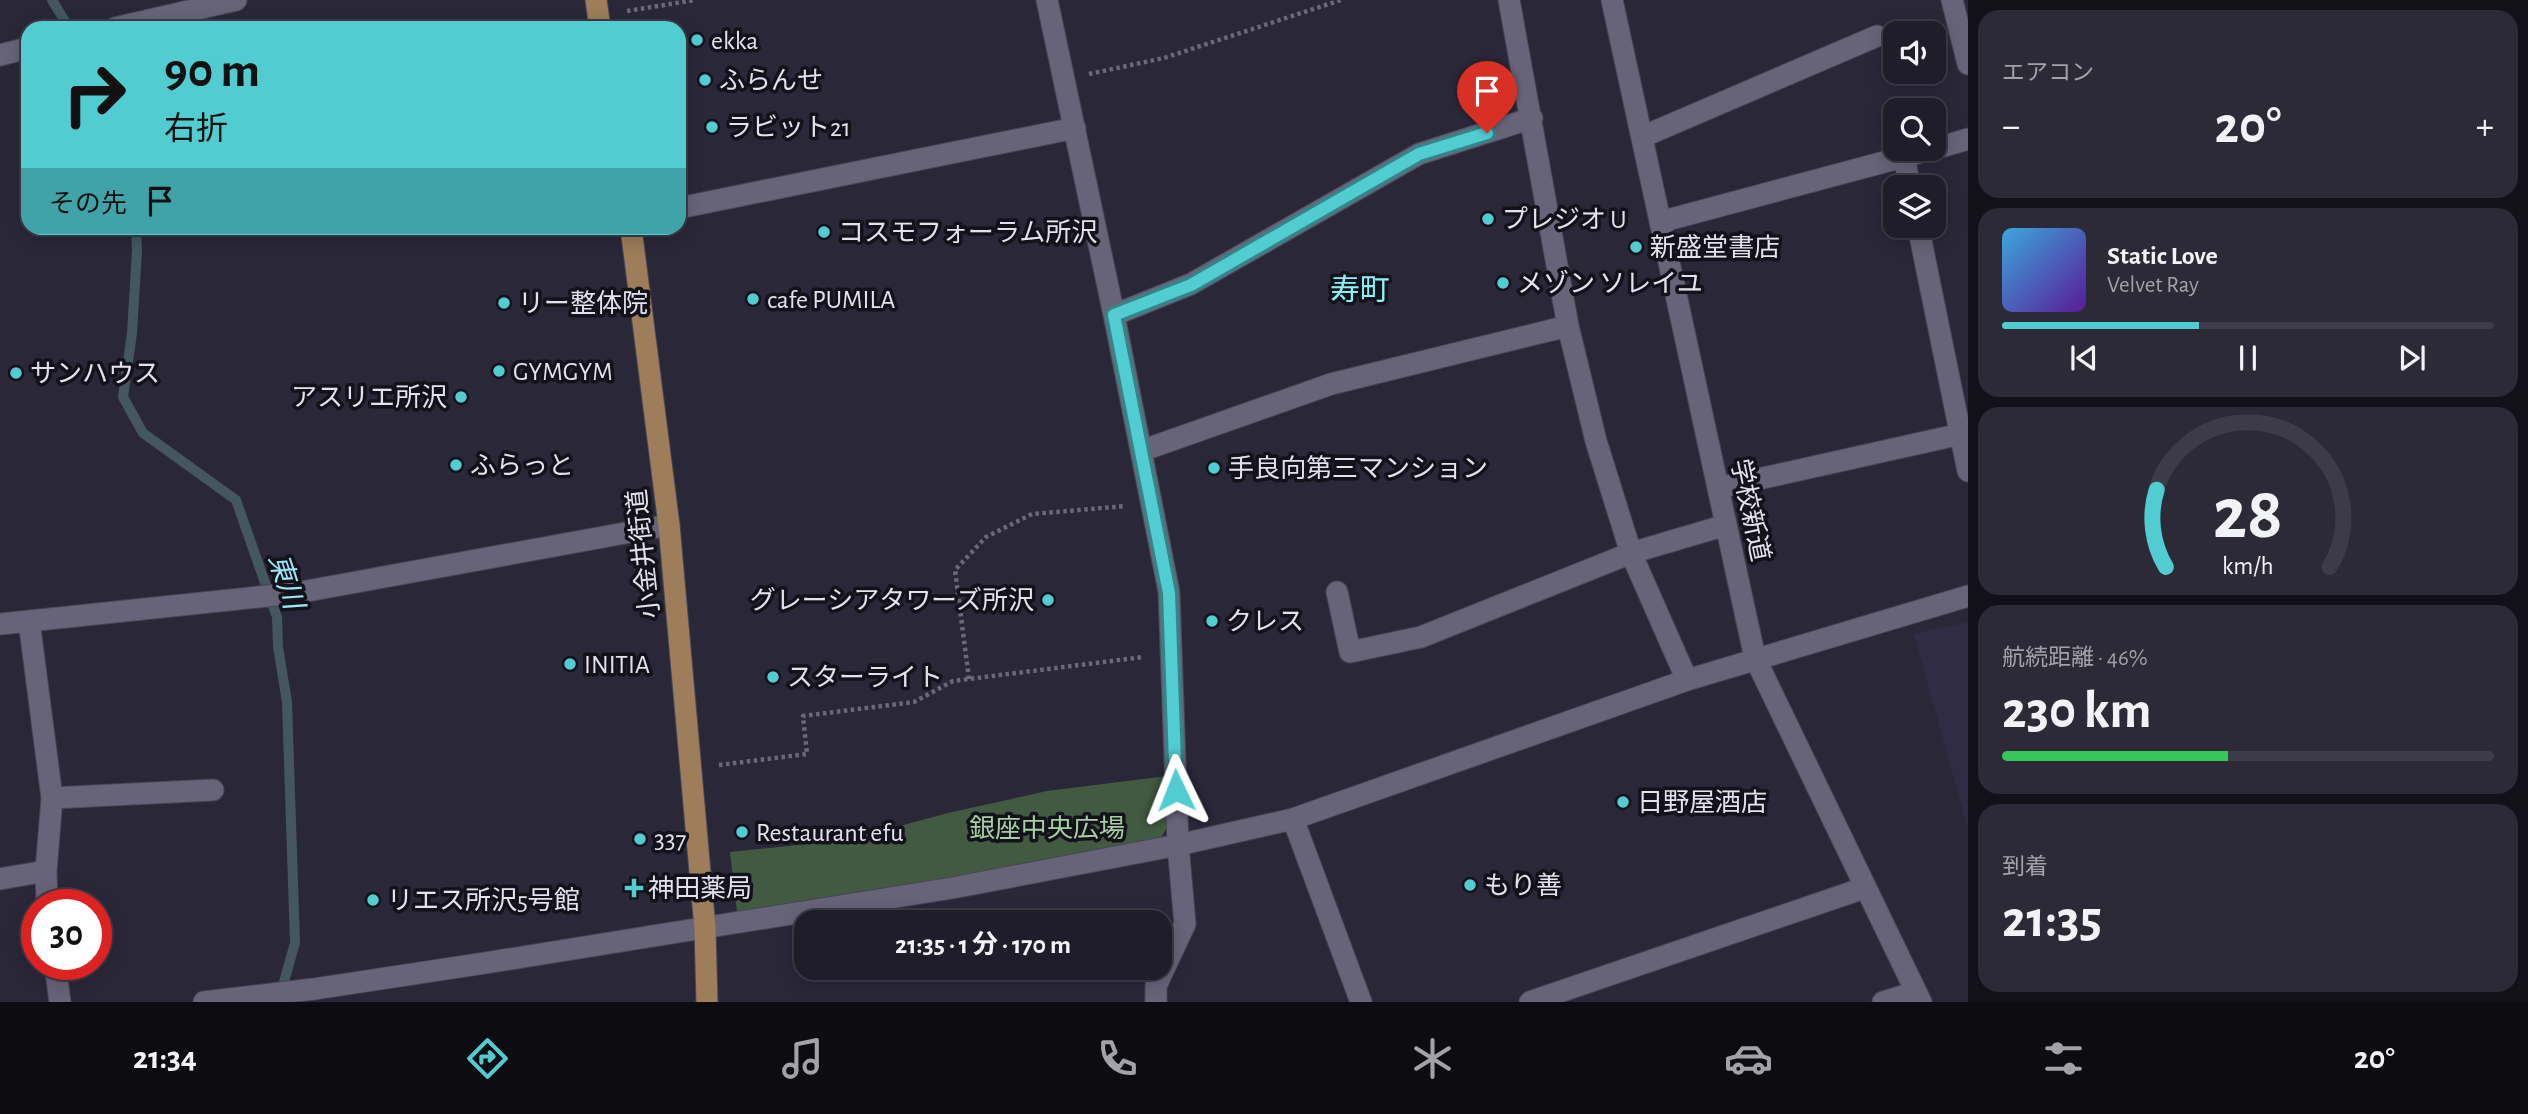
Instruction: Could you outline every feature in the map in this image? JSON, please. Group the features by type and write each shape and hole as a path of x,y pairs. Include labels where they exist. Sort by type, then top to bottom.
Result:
{"main road":[{"path":"596,0 599,21"},
{"name":"小金井街道","path":"632,235 669,525 705,928 707,1002"}],"street":[{"path":"146,21 236,0"},
{"path":"1047,0 1114,315 1169,593 1178,845 1185,924 1156,986 1156,1002"},
{"path":"1509,0 1568,326 1596,441 1631,553 1687,680"},
{"name":"学校新道","path":"1612,0 1755,658 1918,997"},
{"path":"1952,0 1968,64"},
{"path":"1642,137 1877,36"},
{"path":"0,55 21,50"},
{"path":"1114,315 1191,285 1419,154 1532,118"},
{"path":"686,207 1075,128"},
{"path":"1946,145 1968,139"},
{"path":"1660,222 1889,161"},
{"path":"1920,238 1968,471"},
{"path":"1141,451 1331,384 1568,326"},
{"path":"1718,488 1961,434"},
{"path":"0,624 296,593 669,525"},
{"path":"1337,592 1350,652 1421,637 1631,553 1726,525"},
{"path":"204,1002 314,989 951,888 1178,845 1293,819 1687,680 1968,596"},
{"path":"29,621 51,798 47,889"},
{"path":"51,798 213,790"},
{"path":"1293,819 1361,1002"},
{"path":"0,879 46,872"},
{"path":"1530,1002 1864,888"},
{"path":"57,980 60,1002"},
{"path":"1883,1002 1918,997"}],"path":[{"path":"627,11 695,0"},
{"path":"1064,79 1164,58 1341,0"},
{"path":"969,679 955,570 986,537 1032,514 1151,503"},
{"path":"719,765 807,754 803,716 914,702 953,681 1171,653"}],"shaded area":[{"path":"1968,622 1968,829 1914,634"}],"green space":[{"name":"銀座中央広場","path":"1167,776 1167,828 1161,837 1057,862 737,912 730,852 848,840 948,813 1047,791"}],"waterway":[{"name":"東川","path":"52,0 65,21"},
{"name":"東川","path":"136,235 132,333 123,397 143,433 236,500 277,617 278,647 287,702 295,943 280,996"}],"place":[{"name":"ekka","path":"697,40"},
{"name":"ふらんせ","path":"705,80"},
{"name":"ラビット21","path":"712,127"},
{"name":"プレジオ U","path":"1488,219"},
{"name":"コスモフォーラム所沢","path":"824,232"},
{"name":"新盛堂書店","path":"1636,247"},
{"name":"メゾン ソレイユ","path":"1503,283"},
{"name":"cafe PUMILA","path":"753,299"},
{"name":"リー整体院","path":"504,303"},
{"name":"GYMGYM","path":"499,371"},
{"name":"サンハウス","path":"16,373"},
{"name":"アスリエ所沢","path":"461,397"},
{"name":"ふらっと","path":"456,465"},
{"name":"手良向第三マンション","path":"1214,468"},
{"name":"グレーシアタワーズ所沢","path":"1048,600"},
{"name":"クレス","path":"1212,621"},
{"name":"INITIA","path":"570,664"},
{"name":"スターライト","path":"773,677"},
{"name":"日野屋酒店","path":"1623,802"},
{"name":"Restaurant efu","path":"742,832"},
{"name":"337","path":"640,839"},
{"name":"もり善","path":"1470,885"},
{"name":"神田薬局","path":"634,888"},
{"name":"リエス所沢5号館","path":"373,900"}],"district":[{"name":"寿町","path":"1360,290"}],"route":[{"path":"1176,790 1169,593 1114,315 1191,285 1419,154 1487,133"}]}
